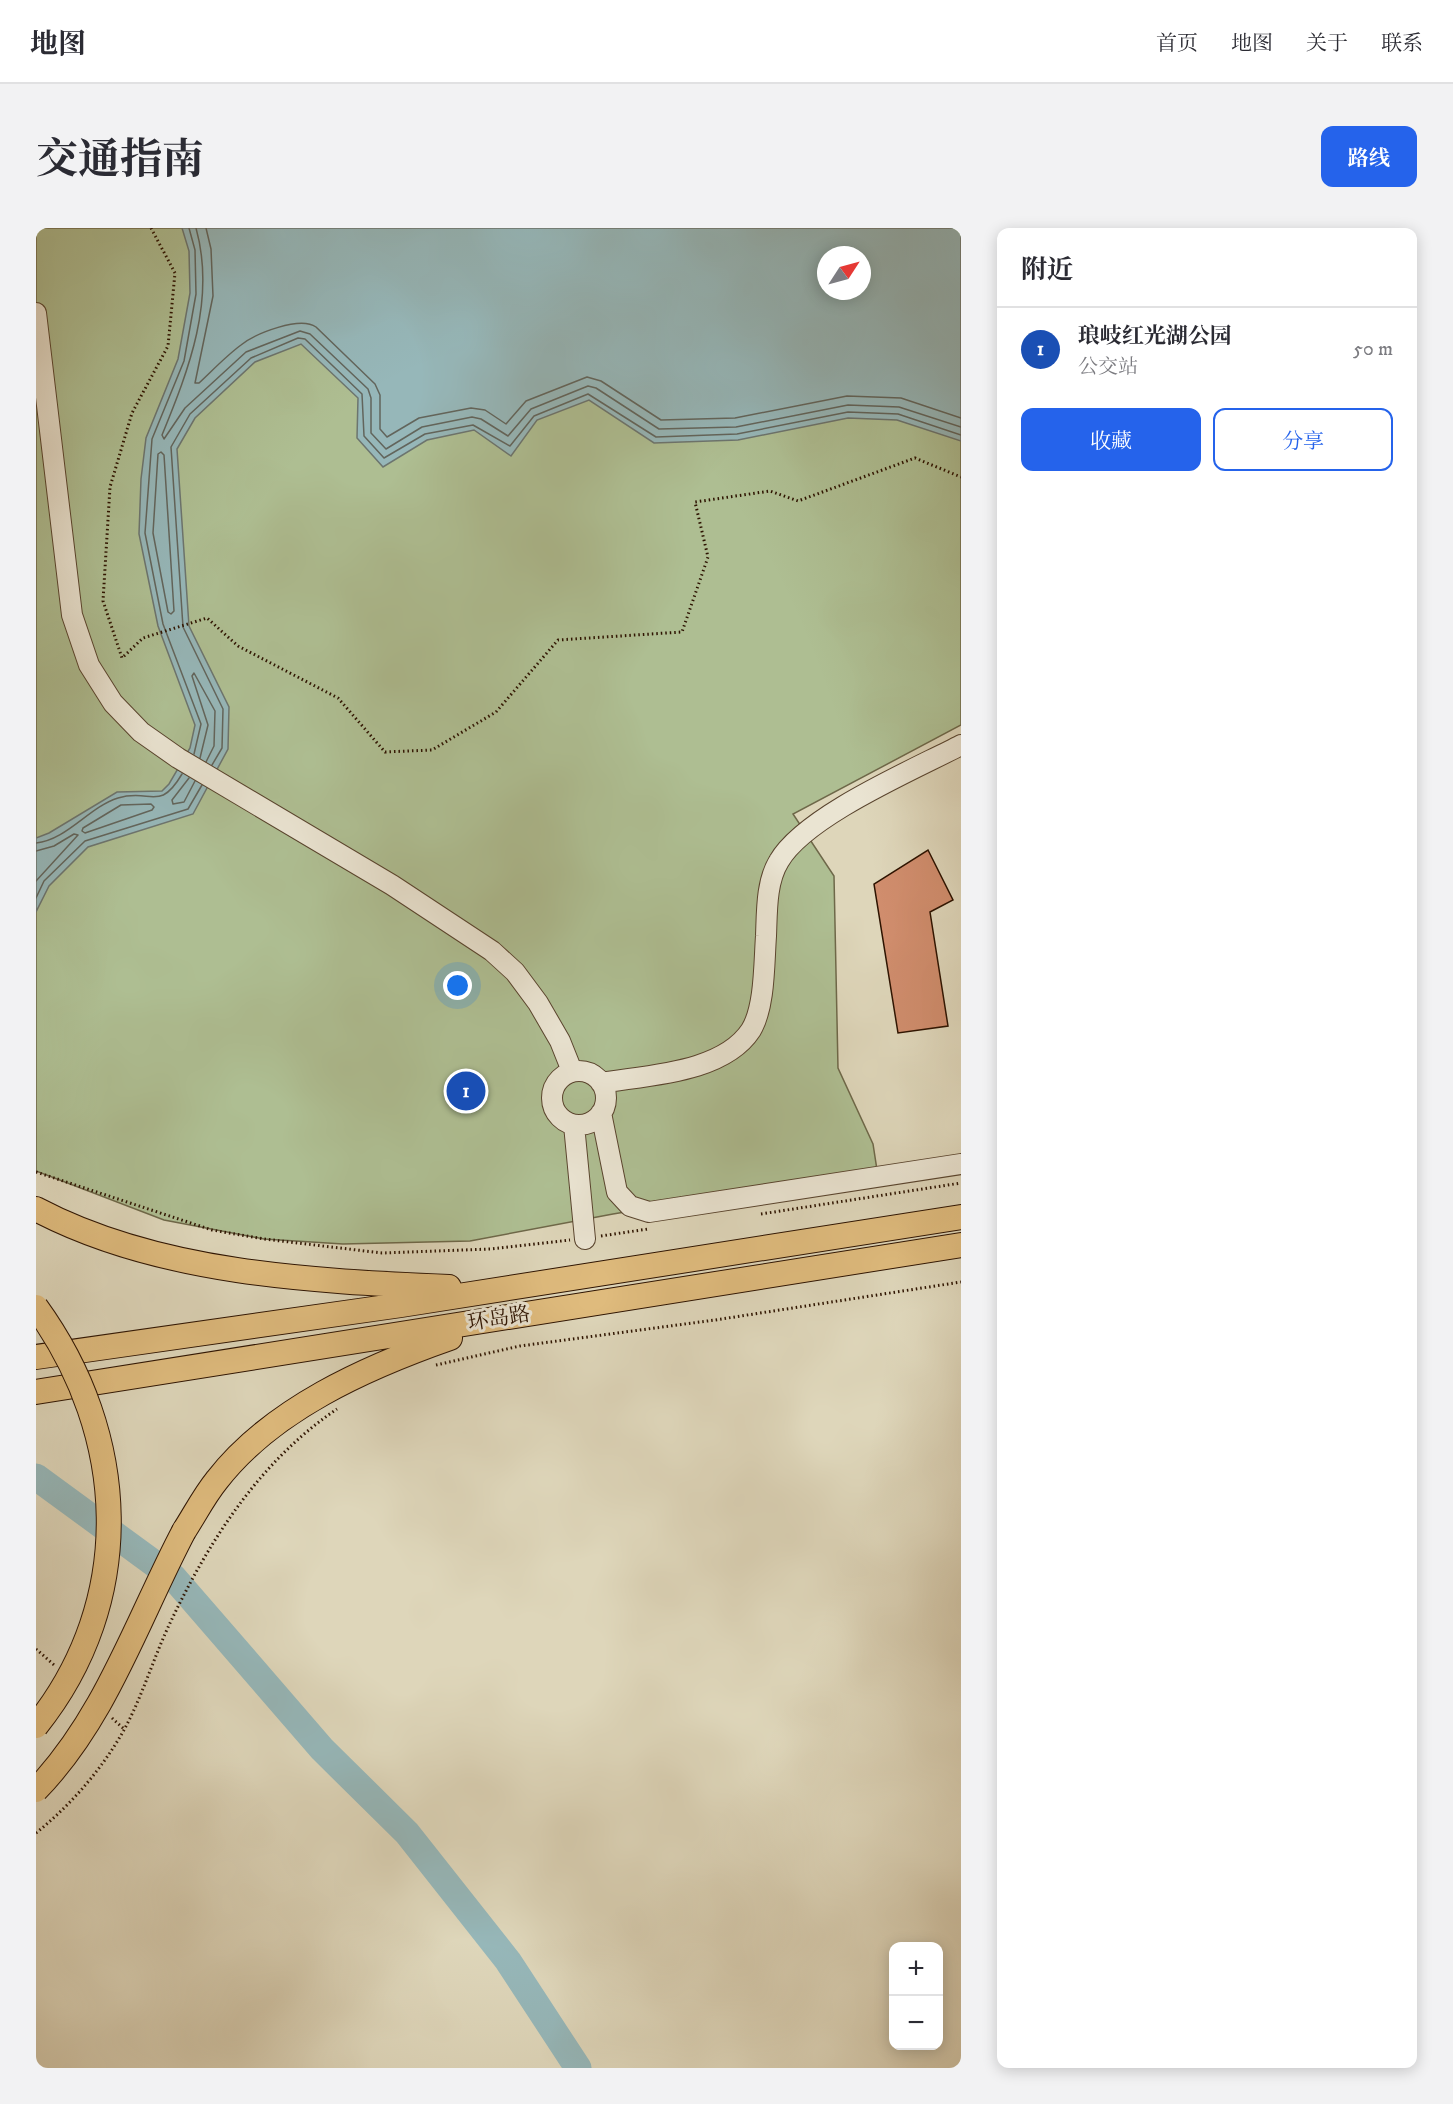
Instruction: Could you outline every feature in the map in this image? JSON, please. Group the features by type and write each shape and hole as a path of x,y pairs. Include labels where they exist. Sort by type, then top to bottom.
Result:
{"main road":[{"path":"36,1209 63,1222 119,1242 233,1269 343,1282 501,1289"},
{"name":"环岛路","path":"36,1357 501,1289 961,1217"},
{"name":"环岛路","path":"36,1392 961,1245"},
{"path":"36,1307 50,1326 83,1388 105,1467 111,1530 100,1597 79,1659 61,1692 36,1726"},
{"path":"36,1790 54,1771 91,1720 175,1548 216,1480 242,1452 277,1425 359,1373 507,1318"}],"street":[{"path":"36,313 67,590 76,634 89,665 113,703 141,732 178,758 392,885 492,951 515,972 538,1003 560,1041 572,1071"},
{"path":"602,1083 700,1065 727,1054 751,1029 762,994 769,892 778,861 817,821 961,745"},
{"path":"601,1113 589,1123 574,1125 560,1118 555,1111 551,1095 558,1080 572,1071 589,1072 602,1083 606,1098 601,1113 618,1192 630,1206 649,1212 961,1164"},
{"path":"574,1125 585,1239"}],"path":[{"path":"151,228 176,273 168,346 132,413 110,487 103,602 122,658 143,638 207,618 238,646 338,698 386,752 432,750 496,712 558,640 682,632 708,557 695,502 770,491 798,501 915,458 961,477"},
{"path":"36,1172 212,1230 382,1253 491,1249 585,1239 655,1228"},
{"path":"759,1214 852,1202 961,1183"},
{"path":"432,1366 520,1346 715,1320 961,1282"},
{"path":"36,1833 59,1814 100,1767 124,1729 171,1621 213,1542 273,1461 312,1426 342,1406"}],"green space":[{"path":"36,228 961,228 961,725 793,814 834,876 838,1068 873,1144 877,1170 613,1214 470,1241 343,1244 264,1239 164,1220 36,1171"}],"water":[{"path":"182,228 961,228 961,441 897,420 848,418 738,440 654,443 589,400 537,420 511,456 474,430 427,440 383,467 357,438 358,398 301,344 255,362 195,418 177,449 189,626 229,707 228,749 193,814 88,847 49,886 36,912 36,838 49,833 117,792 162,791 169,784 190,748 195,725 158,626 139,534 141,479 146,438 178,359 190,293 189,251"}],"building":[{"path":"928,850 953,900 930,912 948,1026 898,1033 874,884"}],"waterway":[{"path":"36,1477 174,1578 322,1749 407,1833 508,1961 578,2068"}],"place":[{"name":"琅岐红光湖公园","path":"466,1091"}]}
